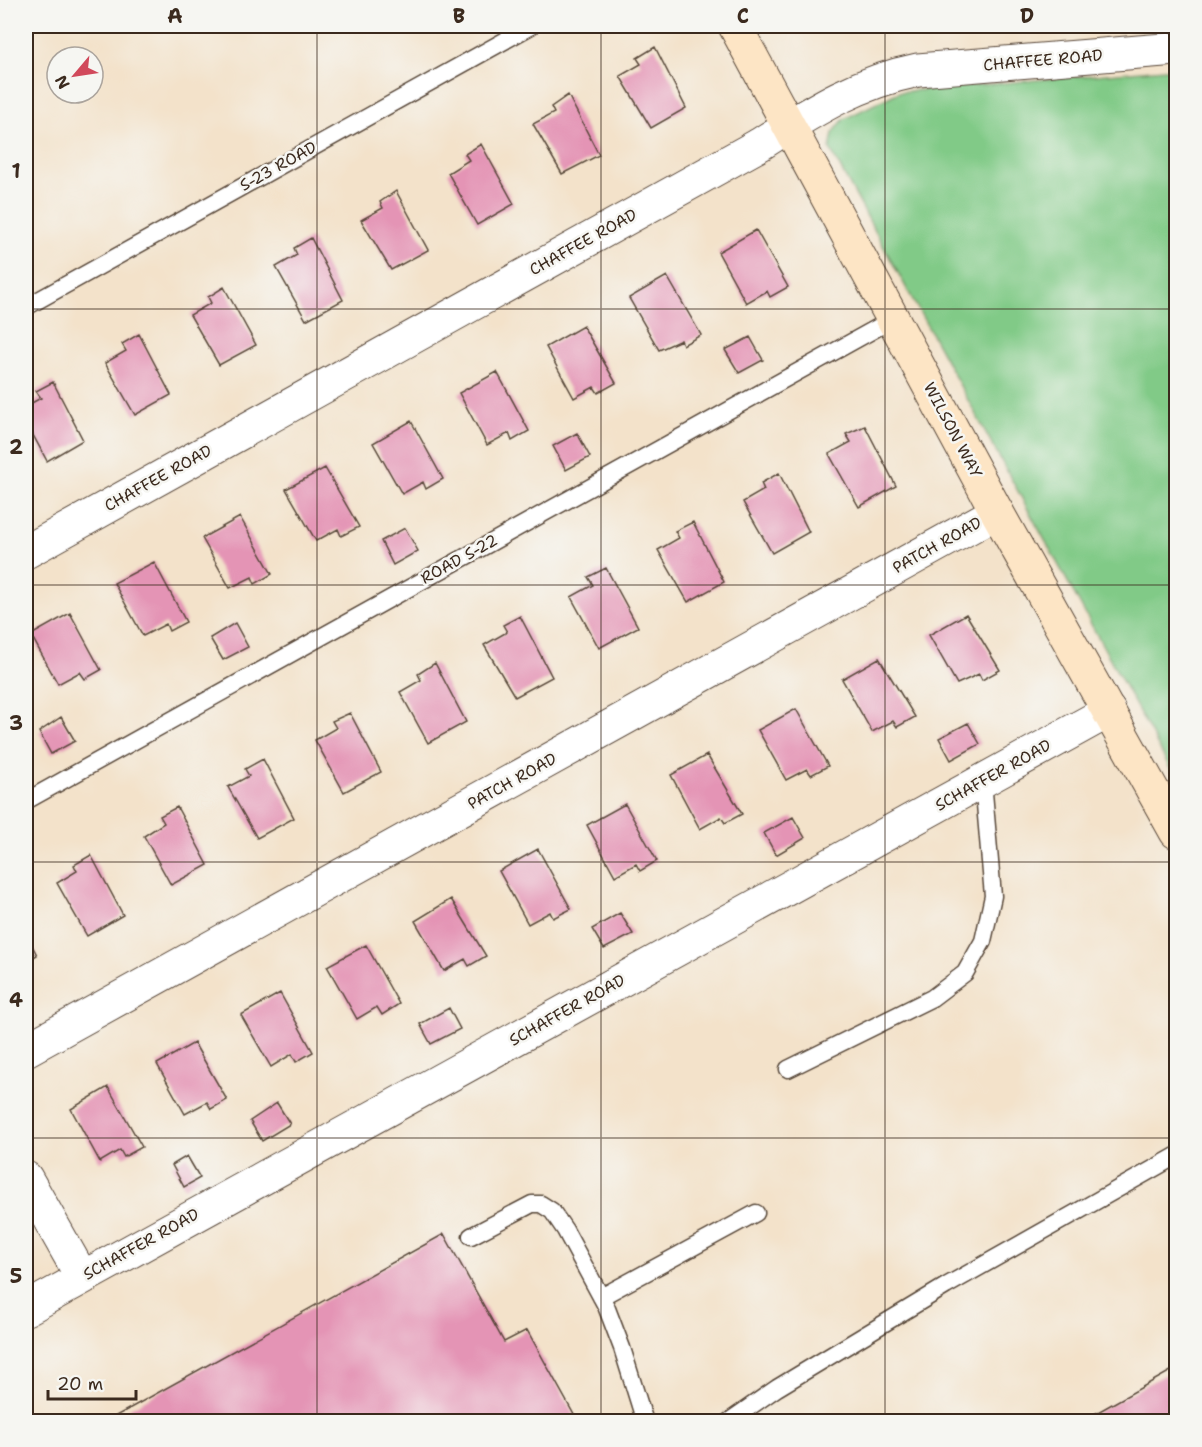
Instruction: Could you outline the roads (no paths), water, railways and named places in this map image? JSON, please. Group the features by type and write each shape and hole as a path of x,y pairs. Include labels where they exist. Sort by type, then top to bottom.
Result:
{"street":[{"name":"WILSON WAY","path":"735,26 997,512 1176,832"},
{"name":"CHAFFEE ROAD","path":"26,552 757,146 828,102 858,87 889,76 918,70 1176,49"},
{"name":"PATCH ROAD","path":"26,1050 997,512"},
{"name":"SCHAFFER ROAD","path":"26,1308 1109,711"},
{"path":"26,1178 82,1276"}],"lane":[{"name":"S-23 ROAD","path":"26,307 531,26"},
{"name":"ROAD S-22","path":"26,801 892,319"},
{"path":"788,1069 932,998 966,973 983,940 993,896 983,781"},
{"path":"729,1422 777,1388 946,1286 1176,1156"},
{"path":"471,1236 531,1204 542,1204 552,1211 565,1230 601,1297 622,1348 645,1422"},
{"path":"601,1297 756,1213"}]}
